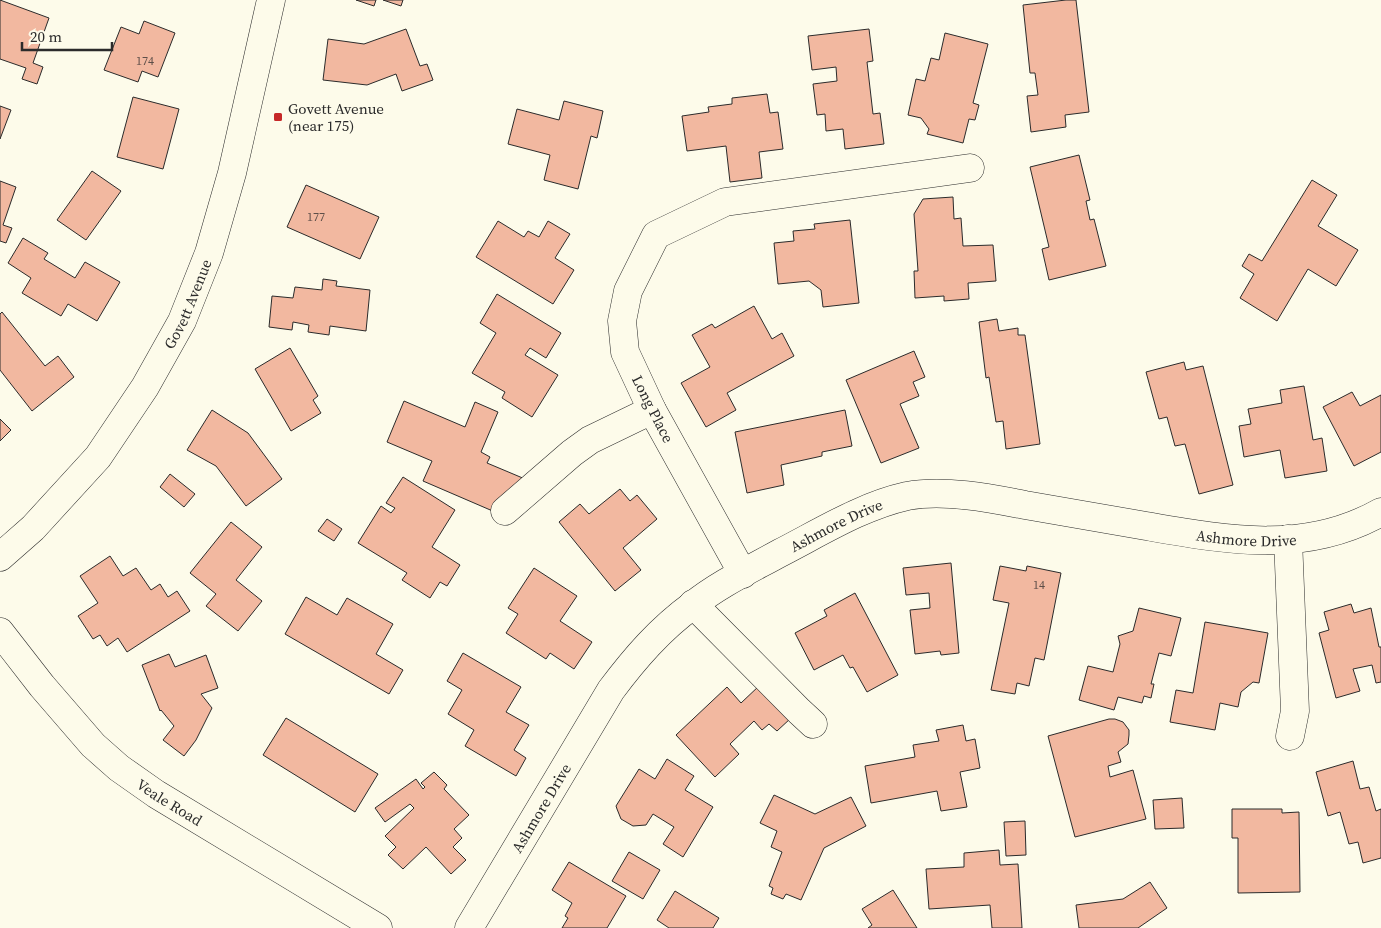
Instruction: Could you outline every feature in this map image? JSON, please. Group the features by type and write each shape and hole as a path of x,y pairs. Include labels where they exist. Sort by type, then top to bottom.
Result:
{"street":[{"name":"Govett Avenue","path":"0,557 33,528 98,457 145,387 182,321 209,253 232,173 271,0"},
{"name":"Long Place","path":"742,574 652,410 625,352 622,321 628,291 656,235 725,202 970,168"},
{"path":"505,511 572,453 590,440 652,410"},
{"name":"Ashmore Drive","path":"469,928 611,690 644,648 662,630 694,604 742,574 847,517 880,504 908,496 948,494 995,499 1215,538 1253,542 1333,533 1381,512"},
{"path":"1288,539 1294,712 1290,736"},
{"path":"694,604 813,724"},
{"name":"Veale Road","path":"0,632 42,686 87,738 119,768 188,814 378,928"}],"building":[{"path":"0,0 49,18 33,63 43,67 37,84 22,79 26,68 0,59"},
{"path":"356,0 376,0 374,6"},
{"path":"383,0 403,0 401,6"},
{"path":"1076,0 1089,112 1065,115 1066,127 1031,132 1027,96 1038,95 1035,73 1030,73 1023,5"},
{"path":"144,21 175,33 158,77 142,71 138,82 104,70 121,27 139,34"},
{"path":"406,29 420,66 427,64 433,80 402,91 396,74 367,85 323,80 328,39 364,44"},
{"path":"869,29 873,61 867,62 873,114 880,113 884,144 845,149 843,129 826,131 825,114 817,115 813,84 837,81 836,67 812,70 808,36"},
{"path":"945,33 988,44 973,103 979,105 975,120 969,119 963,143 927,134 929,129 921,118 908,115 916,79 925,81 931,58 939,60"},
{"path":"767,94 770,113 778,112 783,149 759,152 762,178 730,182 726,146 687,151 682,116 709,112 708,107 732,104 732,98"},
{"path":"133,97 179,109 163,169 117,157"},
{"path":"564,101 603,111 597,138 591,136 578,189 544,180 550,155 508,144 517,109 559,120"},
{"path":"0,106 11,110 0,139"},
{"path":"1079,155 1090,200 1086,201 1090,220 1094,219 1106,266 1049,280 1042,249 1049,247 1030,167"},
{"path":"92,171 121,191 86,240 57,220"},
{"path":"1312,180 1337,195 1318,226 1358,250 1336,286 1308,269 1277,321 1240,298 1254,274 1242,266 1249,254 1262,261"},
{"path":"0,181 16,187 3,225 12,228 6,243 0,241"},
{"path":"306,185 379,217 360,259 287,227"},
{"path":"953,197 954,219 961,218 963,246 993,245 996,281 968,283 969,299 944,301 944,296 915,298 914,271 918,271 914,214 923,199"},
{"path":"850,220 859,303 823,307 821,290 809,281 778,284 774,243 794,241 793,231 815,229 814,224"},
{"path":"498,221 524,237 528,231 539,237 548,221 570,234 555,258 574,270 553,304 476,257"},
{"path":"23,238 48,253 44,259 75,278 85,262 120,282 97,321 68,304 61,316 22,293 31,278 8,263"},
{"path":"323,279 337,281 336,286 370,290 366,331 330,326 329,335 308,332 309,325 293,322 292,330 269,327 272,296 293,298 295,287 322,290"},
{"path":"497,294 561,333 546,358 530,348 525,355 558,375 532,417 502,398 505,392 472,373 496,333 480,323"},
{"path":"754,306 772,339 782,333 794,356 727,393 736,410 706,427 681,383 710,367 692,335 712,324 715,328"},
{"path":"2,312 45,366 58,356 74,377 32,411 0,370 0,314"},
{"path":"997,319 999,331 1018,328 1018,335 1025,335 1040,444 1006,449 1003,421 996,422 989,377 986,378 979,322"},
{"path":"290,348 318,396 313,400 321,413 291,431 255,369"},
{"path":"914,351 925,377 913,382 919,396 900,404 919,448 881,463 846,380"},
{"path":"1184,362 1186,370 1203,366 1233,485 1199,494 1185,444 1175,446 1167,417 1159,419 1146,372"},
{"path":"1304,386 1313,440 1322,438 1327,471 1285,478 1280,450 1244,457 1239,426 1251,424 1248,409 1282,403 1280,390"},
{"path":"1352,392 1360,406 1381,395 1381,452 1354,466 1323,407"},
{"path":"404,401 465,427 475,402 498,412 481,452 490,457 487,463 525,479 495,512 423,481 432,461 387,442"},
{"path":"212,410 248,433 282,479 246,506 216,466 187,450"},
{"path":"845,410 852,446 822,452 822,456 781,465 784,485 747,493 735,432"},
{"path":"0,419 11,430 0,441"},
{"path":"170,474 195,494 184,507 160,487"},
{"path":"403,477 455,510 432,547 460,565 447,586 440,582 430,598 402,580 407,573 358,543 381,506 391,513 395,508 386,503"},
{"path":"620,489 630,501 637,495 657,519 623,548 641,570 615,591 559,522 580,504 589,514"},
{"path":"327,519 342,529 334,541 318,531"},
{"path":"231,522 262,547 236,580 262,601 238,631 206,606 216,594 190,573"},
{"path":"110,556 123,576 136,568 151,590 160,584 168,597 177,591 190,611 127,652 118,638 107,646 100,635 93,639 78,616 98,603 80,576"},
{"path":"951,563 959,653 941,655 940,651 915,654 910,610 930,608 929,593 906,595 903,568"},
{"path":"1000,566 1026,571 1027,566 1061,573 1044,660 1035,658 1029,686 1017,683 1015,694 991,690 1009,603 993,600"},
{"path":"534,568 577,596 560,621 592,642 574,669 550,653 546,659 506,633 518,614 508,608"},
{"path":"855,593 898,675 867,692 853,667 850,668 843,655 814,670 795,633 827,616 824,610"},
{"path":"306,597 337,615 347,598 393,624 376,654 403,670 389,694 285,634"},
{"path":"1351,604 1354,613 1371,608 1379,647 1381,647 1381,682 1376,683 1372,665 1353,669 1360,691 1336,698 1319,633 1329,630 1324,612"},
{"path":"1139,608 1181,618 1171,656 1159,653 1151,684 1154,684 1151,698 1144,696 1142,703 1118,697 1114,710 1079,700 1088,666 1113,672 1120,644 1118,636 1133,631"},
{"path":"1205,622 1268,633 1259,683 1253,682 1241,692 1238,707 1220,703 1215,730 1170,722 1176,690 1193,693"},
{"path":"463,653 521,687 506,712 529,725 514,750 526,758 516,776 465,746 474,730 448,714 462,690 447,681"},
{"path":"169,654 175,667 206,655 218,688 201,694 212,708 196,740 184,756 163,740 174,726 160,711 142,665"},
{"path":"760,685 791,718 777,731 769,724 762,730 754,721 730,744 739,754 715,777 676,735 727,687 741,703"},
{"path":"286,718 378,774 355,812 263,755"},
{"path":"1109,719 1123,722 1129,730 1128,744 1118,752 1121,762 1108,766 1110,777 1133,770 1146,819 1075,837 1048,736"},
{"path":"963,725 966,741 975,739 980,768 960,772 967,807 941,811 937,791 871,803 865,766 915,757 913,745 939,741 936,730"},
{"path":"667,759 694,776 685,790 713,807 683,857 663,844 674,827 653,814 646,825 633,826 621,819 616,806 639,769 655,779"},
{"path":"1353,761 1360,789 1369,787 1376,811 1381,809 1381,858 1363,863 1358,842 1349,844 1340,812 1328,816 1316,772"},
{"path":"434,772 447,785 444,789 469,815 454,829 462,838 453,847 466,860 451,874 426,847 403,869 388,855 396,847 385,836 414,808 410,804 385,822 375,808 416,779 423,789 425,787 421,783"},
{"path":"774,795 815,814 851,797 866,826 824,848 801,900 786,894 783,899 771,894 773,888 769,886 782,852 771,847 777,831 760,823"},
{"path":"1182,798 1184,828 1155,829 1153,800"},
{"path":"1232,809 1282,809 1282,813 1299,812 1300,892 1238,893 1238,838 1232,838"},
{"path":"1025,821 1026,855 1006,856 1004,822"},
{"path":"999,850 1000,865 1018,864 1022,928 992,928 990,905 929,909 926,869 964,867 964,853"},
{"path":"629,852 660,870 643,899 612,881"},
{"path":"569,862 626,896 607,928 562,928 568,918 565,916 572,903 552,890"},
{"path":"1150,882 1167,908 1138,928 1079,928 1076,905 1123,899"},
{"path":"893,890 917,928 868,928 872,925 862,909"},
{"path":"675,891 719,918 713,928 669,928 657,920"}],"place":[{"name":"Govett Avenue (near 175)","path":"278,117"}]}
